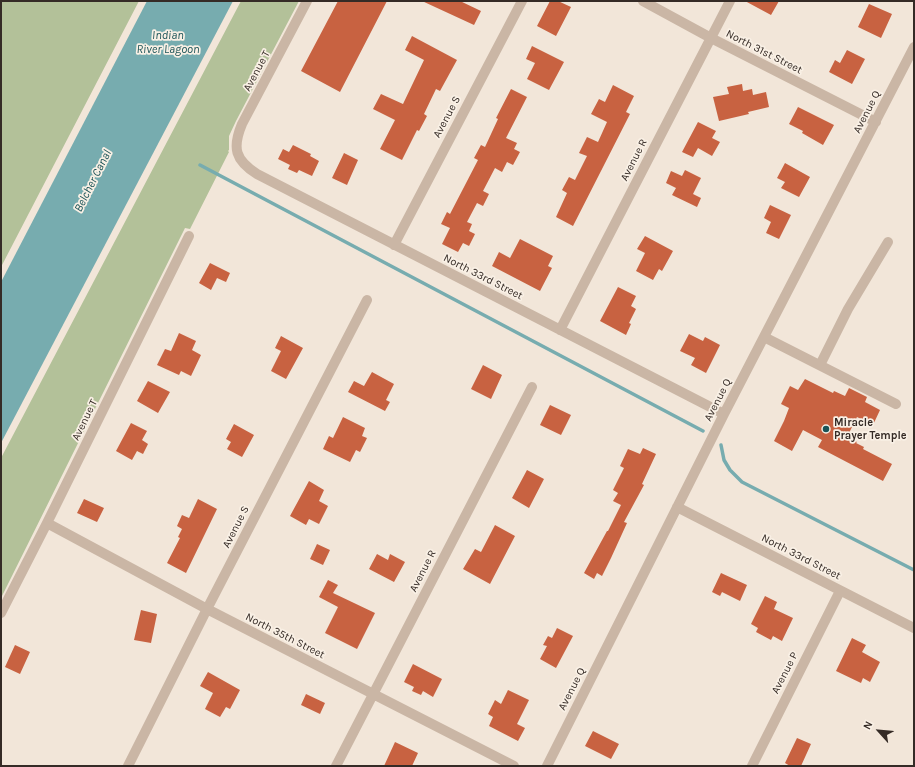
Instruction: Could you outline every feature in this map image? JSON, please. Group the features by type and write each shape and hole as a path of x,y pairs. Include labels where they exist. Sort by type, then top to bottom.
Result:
{"street":[{"name":"Avenue T","path":"237,154 236,137 307,1"},
{"name":"Avenue S","path":"394,245 522,1"},
{"name":"North 31st Street","path":"643,1 711,38 876,122"},
{"name":"Avenue R","path":"560,330 730,1"},
{"name":"Avenue Q","path":"547,766 724,414 914,47"},
{"name":"North 33rd Street","path":"237,154 242,162 257,174 724,414"},
{"name":"Avenue T","path":"1,613 47,524 189,236"},
{"path":"820,365 848,309 888,242"},
{"name":"Avenue S","path":"128,766 207,609 368,300"},
{"path":"764,337 896,404"},
{"name":"Avenue R","path":"336,766 532,387"},
{"name":"North 33rd Street","path":"677,507 914,628"},
{"name":"North 35th Street","path":"47,524 207,609 514,766"},
{"name":"Avenue P","path":"752,766 840,591"}],"green space":[{"path":"1,1 139,1 1,267"},
{"path":"241,1 299,1 229,136 229,152 190,229 185,228 1,598 1,458"}],"water":[{"name":"Indian River Lagoon","path":"147,1 233,1 1,443 1,282"}],"building":[{"path":"338,1 387,1 340,92 301,71"},
{"path":"422,1 460,1 481,11 474,25"},
{"path":"550,1 558,1 571,7 556,36 537,26"},
{"path":"745,1 779,1 771,15"},
{"path":"869,4 892,14 881,38 858,27"},
{"path":"412,36 457,60 440,91 436,89 424,114 427,116 419,131 417,130 402,160 380,149 395,120 373,109 381,94 403,104 424,60 405,50"},
{"path":"532,46 564,62 549,90 527,79 535,63 526,59"},
{"path":"847,50 865,59 852,84 829,72 835,60 840,63"},
{"path":"742,84 743,91 752,89 753,95 766,92 769,107 748,112 749,114 719,121 713,97 729,94 727,87"},
{"path":"613,85 634,96 626,112 630,114 573,226 556,217 567,193 562,190 569,177 575,180 587,156 579,153 587,137 598,142 607,122 591,114 599,99 605,102"},
{"path":"511,89 527,97 506,138 517,143 514,149 520,152 513,165 507,162 502,172 495,168 483,191 489,194 483,206 477,203 467,222 472,224 469,231 475,234 469,246 463,243 458,252 442,244 450,228 441,224 447,212 450,214 478,160 474,158 481,145 485,147 498,119 496,118"},
{"path":"798,107 834,125 823,145 802,133 803,131 789,124"},
{"path":"698,122 716,131 712,138 720,142 712,156 698,148 693,157 682,152"},
{"path":"293,145 311,154 310,156 319,161 312,176 299,170 297,173 288,169 290,165 278,159 283,149 289,152"},
{"path":"344,153 358,160 347,185 332,178"},
{"path":"785,163 810,177 799,197 781,188 785,182 777,178"},
{"path":"685,170 701,178 693,194 701,198 697,207 672,195 676,188 666,183 671,171 682,176"},
{"path":"770,205 791,215 779,239 766,233 771,222 764,218"},
{"path":"645,236 673,251 662,271 659,269 653,280 636,271 645,253 637,249"},
{"path":"520,239 553,256 548,266 552,268 540,291 492,266 499,252 510,258"},
{"path":"210,263 230,273 226,282 217,278 211,290 199,283"},
{"path":"618,287 636,296 631,306 636,309 629,323 631,324 626,335 600,321"},
{"path":"179,333 196,341 192,350 201,355 191,376 181,371 179,375 157,365 165,349 171,351"},
{"path":"689,334 703,341 705,337 720,345 706,373 691,365 695,358 680,351"},
{"path":"281,336 303,348 286,379 271,371 281,351 275,348"},
{"path":"483,365 502,375 491,399 471,389"},
{"path":"372,372 394,384 386,400 390,402 385,411 348,392 354,381 364,386"},
{"name":"Miracle Prayer Temple","path":"805,379 833,393 834,391 845,396 849,388 867,397 865,402 880,410 873,425 857,417 847,437 864,447 863,449 892,464 883,481 818,447 822,440 803,430 792,451 774,441 789,408 781,404 790,386 798,390"},
{"path":"148,381 170,392 158,413 137,401"},
{"path":"550,405 571,415 561,435 540,425"},
{"path":"343,417 365,428 362,436 367,438 360,452 356,450 350,462 323,449 329,436 333,438"},
{"path":"131,423 147,431 142,440 148,444 143,454 137,451 132,460 116,451"},
{"path":"234,424 254,435 242,457 227,449 231,442 226,439"},
{"path":"643,448 656,454 642,484 644,485 624,522 627,523 611,558 602,576 597,573 594,579 584,573 621,505 613,501 618,493 613,490 624,468 620,466 628,449 640,454"},
{"path":"527,470 544,479 529,508 512,498"},
{"path":"309,481 324,490 319,501 328,506 319,524 309,519 306,525 290,516"},
{"path":"84,499 104,508 97,522 77,513"},
{"path":"198,499 217,509 186,573 167,563 180,538 178,537 182,529 177,526 182,515 189,518"},
{"path":"495,525 515,536 490,584 463,569 475,549 481,552"},
{"path":"317,544 330,550 323,565 310,559"},
{"path":"377,554 388,560 390,554 405,562 394,582 369,569"},
{"path":"721,573 747,585 740,601 722,592 720,596 712,592"},
{"path":"328,580 338,585 333,593 375,613 357,649 325,633 338,607 319,597"},
{"path":"765,596 777,602 774,609 793,618 782,641 773,636 771,640 756,632 758,628 751,624"},
{"path":"141,610 157,614 151,643 134,640"},
{"path":"557,628 573,636 556,668 540,659 547,646 543,645 548,636 552,638"},
{"path":"852,638 866,645 862,652 880,662 870,682 863,678 861,683 836,671"},
{"path":"15,645 30,652 20,674 5,667"},
{"path":"413,664 442,679 433,697 423,691 421,695 412,691 414,687 404,682"},
{"path":"208,672 240,690 230,709 226,707 220,717 205,709 213,693 200,686"},
{"path":"508,690 529,700 517,724 525,728 518,741 489,726 493,717 488,714 495,700 501,704"},
{"path":"306,694 325,703 320,714 301,705"},
{"path":"593,731 619,744 611,759 585,746"},
{"path":"797,738 811,744 801,766 790,766 785,763"},
{"path":"395,742 418,753 412,766 384,766"}],"waterway":[{"path":"200,165 703,431"},
{"path":"721,445 724,460 730,470 742,482 914,570"}],"place":[{"name":"Miracle Prayer Temple","path":"826,429"}],"water label":[{"name":"Belcher Canal","path":"93,181"}]}
